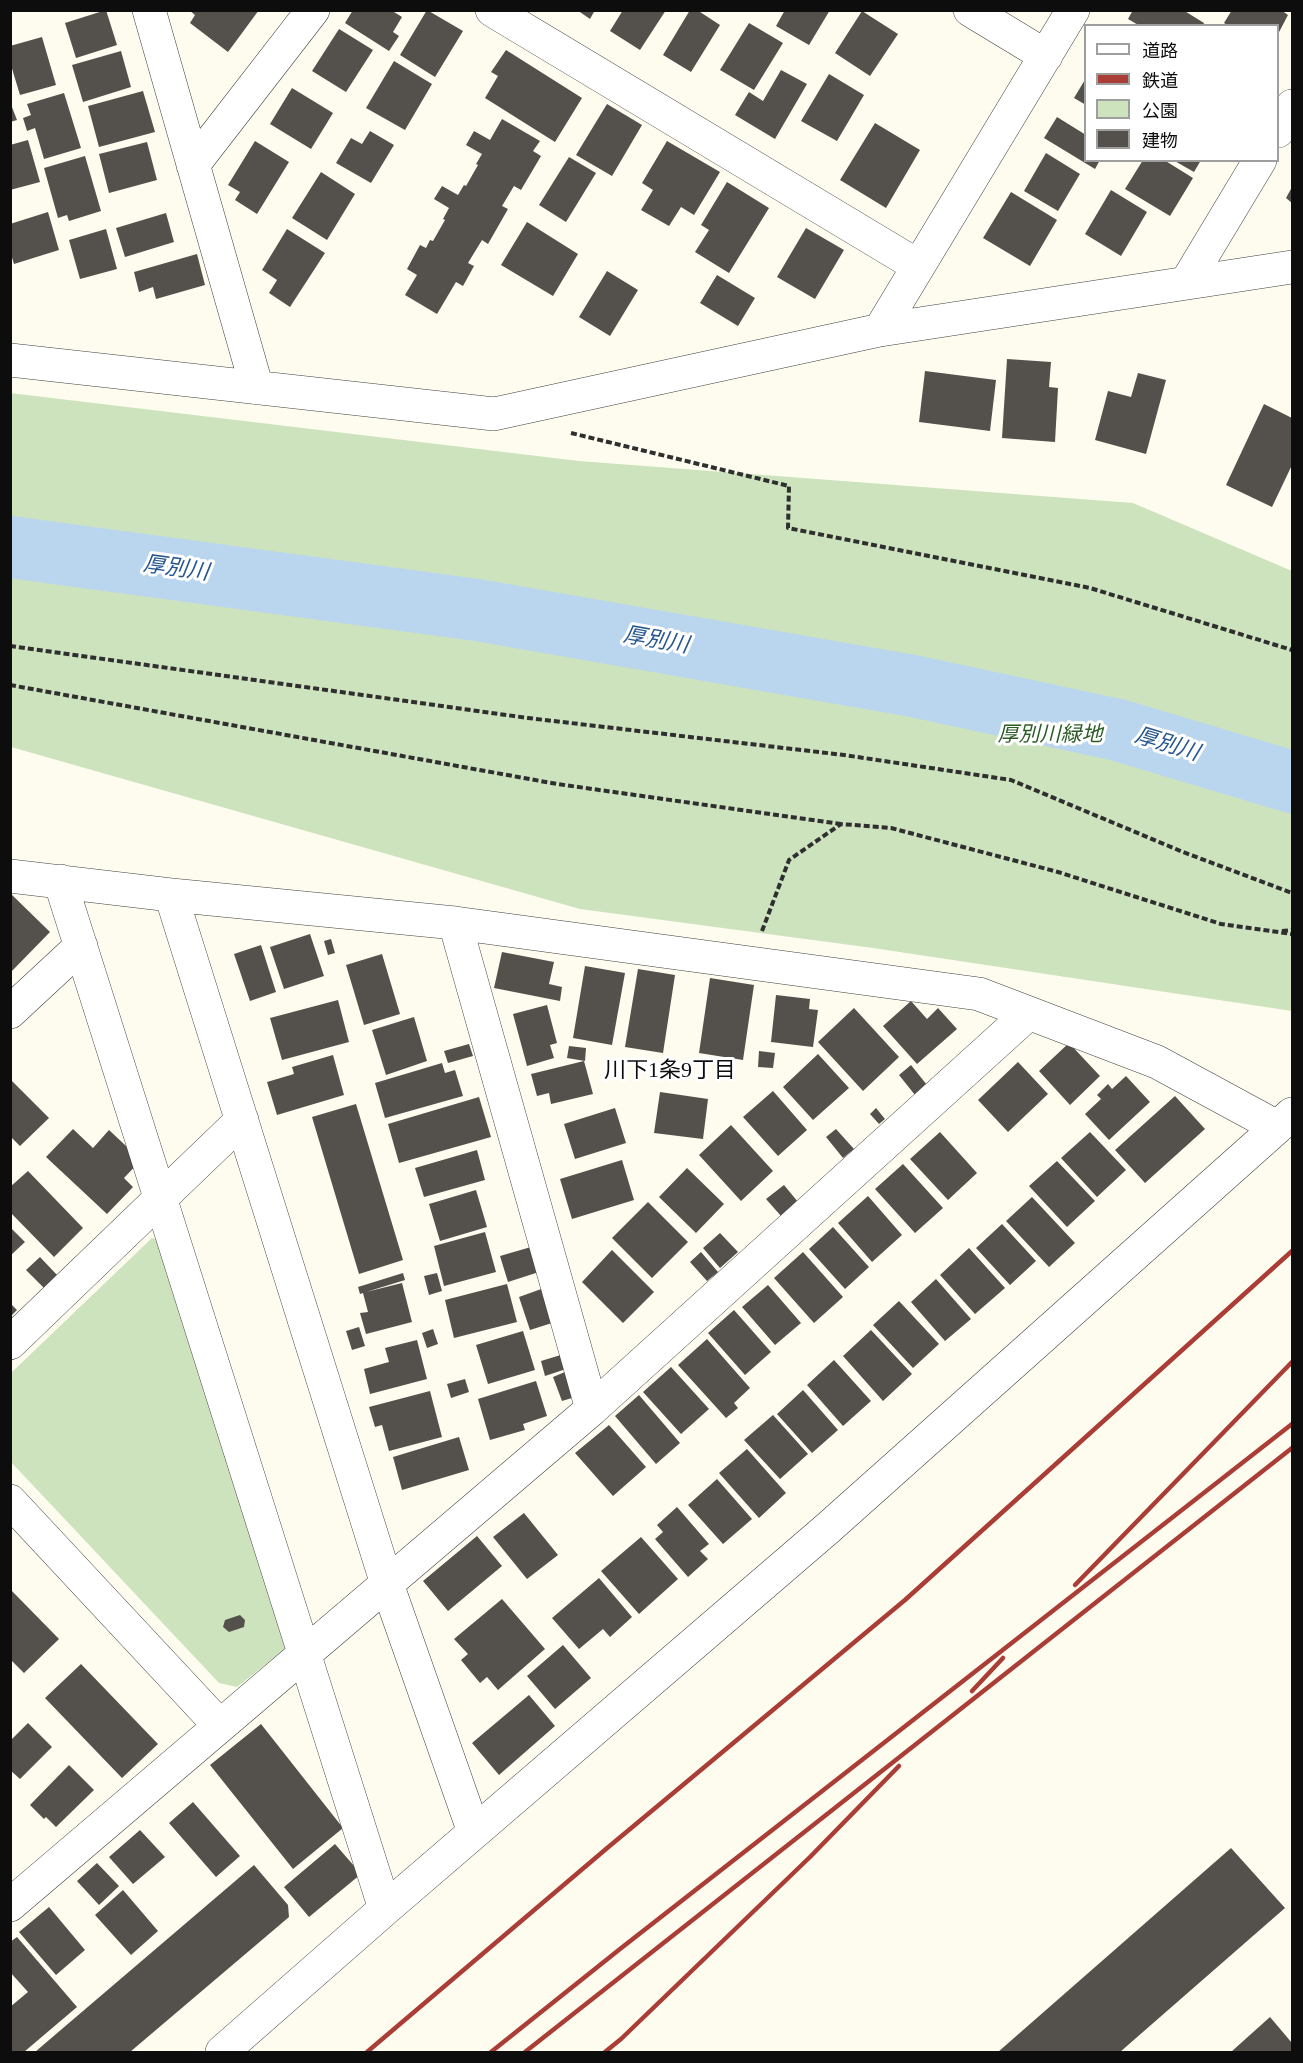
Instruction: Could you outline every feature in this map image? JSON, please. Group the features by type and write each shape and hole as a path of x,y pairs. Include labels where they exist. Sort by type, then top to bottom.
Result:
{"street":[{"path":"149,10 257,388"},
{"path":"193,165 313,10"},
{"path":"492,10 918,266"},
{"path":"970,10 1046,56"},
{"path":"880,330 1073,10"},
{"path":"1279,129 1293,106"},
{"path":"1186,283 1259,162"},
{"path":"10,360 494,414 880,330 1293,267"},
{"path":"10,876 171,895 455,922 979,994 1156,1062 1285,1121 827,1529 222,2052"},
{"path":"60,881 385,1909"},
{"path":"171,895 387,1584 474,1832"},
{"path":"455,922 592,1409"},
{"path":"10,1012 81,946"},
{"path":"17,1888 305,1655 592,1409 1029,1013"},
{"path":"10,1343 242,1120"},
{"path":"10,1501 219,1725"}],"path":[{"path":"562,431 789,486 788,528 1090,588 1293,650"},
{"path":"10,646 528,718 844,755 1011,780 1183,852 1293,893"},
{"path":"10,685 557,784 841,824 891,828 1058,872 1221,924 1293,934"},
{"path":"750,962 789,860 841,824"},
{"path":"1275,932 1293,930"}],"green space":[{"name":"厚別川緑地","path":"10,393 579,461 1133,503 1292,571 1292,1011 873,948 580,909 11,747"},
{"path":"152,1238 168,1242 288,1631 285,1649 237,1687 219,1683 11,1462 11,1373"}],"building":[{"path":"106,10 117,45 76,58 65,23"},
{"path":"189,10 259,10 228,52 190,23 195,15"},
{"path":"353,10 395,10 394,12 402,17 393,32 399,36 389,51 345,23"},
{"path":"427,10 463,31 435,77 400,55"},
{"path":"577,10 595,10 590,19"},
{"path":"623,10 666,10 640,50 610,31"},
{"path":"690,10 697,10 720,25 691,72 663,55"},
{"path":"785,10 830,10 809,45 776,26"},
{"path":"1133,10 1183,10 1204,23 1137,24 1128,19"},
{"path":"1232,10 1281,10 1288,15 1279,32 1279,24 1224,23"},
{"path":"862,11 898,34 870,76 835,53"},
{"path":"749,23 783,43 754,90 720,70"},
{"path":"339,29 373,50 346,92 312,71"},
{"path":"42,37 56,85 20,95 10,62 10,46"},
{"path":"506,50 582,98 555,142 485,98 498,76 491,72"},
{"path":"121,51 131,87 83,102 72,65"},
{"path":"394,61 432,84 405,130 366,108"},
{"path":"781,70 807,84 775,139 735,115 749,92 763,101"},
{"path":"829,74 864,95 837,141 801,121"},
{"path":"1084,81 1084,104 1074,98"},
{"path":"292,88 333,113 311,149 270,124"},
{"path":"143,91 155,132 99,147 88,106"},
{"path":"64,93 81,148 44,159 35,128 27,131 23,118 31,115 27,104"},
{"path":"10,102 17,120 10,122"},
{"path":"607,104 642,125 612,176 576,155"},
{"path":"1057,117 1084,134 1084,162 1099,162 1095,169 1044,138"},
{"path":"502,119 540,141 533,151 541,156 521,190 514,186 502,206 508,209 488,244 482,240 468,263 474,266 463,286 456,282 437,314 405,295 417,275 407,269 420,245 426,248 430,240 433,241 445,220 443,219 449,208 434,199 442,186 458,195 478,165 476,164 482,154 466,145 474,131 490,140"},
{"path":"875,123 920,150 886,208 840,180"},
{"path":"370,131 394,145 371,183 336,163 351,138 362,144"},
{"path":"28,140 40,182 10,190 10,145"},
{"path":"255,141 289,162 257,214 235,200 240,192 228,185"},
{"path":"667,141 720,172 694,215 681,207 669,226 641,210 653,190 642,183"},
{"path":"147,142 157,180 109,193 99,154"},
{"path":"1046,153 1080,174 1058,211 1024,191"},
{"path":"85,156 101,211 69,221 67,215 58,218 44,168"},
{"path":"569,157 596,173 566,222 539,205"},
{"path":"1142,162 1167,162 1193,178 1170,216 1125,189"},
{"path":"1176,162 1200,162 1194,172"},
{"path":"321,172 355,194 327,240 292,218"},
{"path":"727,182 769,208 729,273 695,252 709,230 701,225"},
{"path":"1292,187 1292,203 1286,198"},
{"path":"1111,190 1147,212 1121,256 1085,234"},
{"path":"1011,192 1057,220 1030,266 983,238"},
{"path":"48,212 59,250 14,264 10,251 10,224"},
{"path":"166,213 174,242 125,257 116,228"},
{"path":"527,222 578,254 553,296 501,265"},
{"path":"806,228 844,250 815,299 777,277"},
{"path":"106,229 117,269 80,279 69,240"},
{"path":"287,229 325,253 290,307 269,293 277,280 262,270"},
{"path":"197,254 205,285 156,299 153,287 139,292 134,272"},
{"path":"607,271 638,290 610,336 579,317"},
{"path":"717,275 755,298 738,326 700,303"},
{"path":"1007,359 1051,362 1049,387 1058,388 1055,442 1002,438"},
{"path":"925,371 996,380 990,431 919,422"},
{"path":"1138,373 1166,380 1146,454 1095,440 1108,391 1131,397"},
{"path":"1264,404 1292,418 1292,465 1272,507 1226,485"},
{"path":"10,893 50,932 10,973"},
{"path":"310,934 324,976 284,989 270,947"},
{"path":"331,939 335,953 328,955 324,941"},
{"path":"261,945 276,992 250,1001 234,954"},
{"path":"502,952 554,962 549,984 562,987 560,1001 494,988"},
{"path":"382,954 400,1014 364,1025 346,965"},
{"path":"585,966 625,973 612,1045 573,1038"},
{"path":"638,969 675,975 663,1053 625,1047"},
{"path":"710,978 754,985 743,1060 699,1053"},
{"path":"776,995 810,999 809,1009 818,1010 813,1047 771,1042"},
{"path":"338,1000 349,1042 282,1060 270,1018"},
{"path":"911,1001 927,1019 938,1008 957,1029 917,1064 883,1026"},
{"path":"547,1005 557,1043 550,1045 554,1058 527,1066 513,1014"},
{"path":"854,1008 899,1057 863,1091 818,1042"},
{"path":"414,1017 427,1061 386,1075 372,1030"},
{"path":"1069,1043 1100,1076 1070,1105 1039,1071"},
{"path":"469,1044 473,1056 448,1063 444,1051"},
{"path":"569,1046 586,1048 585,1061 567,1058"},
{"path":"759,1051 775,1053 773,1068 758,1067"},
{"path":"818,1054 849,1088 813,1120 783,1087"},
{"path":"333,1055 344,1095 277,1115 267,1082 294,1074 292,1067"},
{"path":"584,1061 593,1094 551,1104 549,1093 537,1096 531,1074"},
{"path":"1018,1062 1048,1094 1008,1132 978,1100"},
{"path":"442,1063 445,1073 455,1070 463,1096 385,1118 375,1083"},
{"path":"911,1065 927,1085 915,1095 899,1075"},
{"path":"1126,1076 1150,1102 1109,1140 1085,1114 1101,1099 1097,1095 1108,1084 1112,1089"},
{"path":"10,1079 49,1118 20,1146 10,1136"},
{"path":"773,1091 807,1130 778,1156 743,1117"},
{"path":"660,1092 708,1099 703,1139 654,1133"},
{"path":"1175,1096 1205,1129 1145,1183 1115,1150"},
{"path":"479,1097 491,1137 399,1163 388,1124"},
{"path":"356,1104 403,1260 359,1274 312,1117"},
{"path":"615,1108 626,1143 575,1159 564,1124"},
{"path":"876,1108 885,1119 879,1124 870,1114"},
{"path":"731,1125 773,1171 741,1201 699,1155"},
{"path":"73,1129 93,1148 109,1130 141,1160 124,1178 133,1187 107,1214 46,1157"},
{"path":"836,1129 854,1149 843,1158 826,1137"},
{"path":"940,1132 977,1173 948,1200 910,1159"},
{"path":"1090,1132 1126,1170 1097,1197 1061,1158"},
{"path":"477,1150 485,1180 424,1197 415,1168"},
{"path":"622,1160 634,1200 572,1219 560,1179"},
{"path":"1057,1161 1095,1201 1067,1227 1029,1186"},
{"path":"903,1164 943,1208 915,1233 875,1189"},
{"path":"687,1168 724,1204 696,1233 659,1197"},
{"path":"28,1171 83,1228 54,1257 10,1212 10,1187"},
{"path":"784,1185 798,1202 781,1216 766,1199"},
{"path":"476,1190 487,1227 440,1241 429,1204"},
{"path":"868,1196 902,1235 872,1262 838,1223"},
{"path":"1032,1197 1075,1243 1049,1267 1006,1221"},
{"path":"648,1202 688,1242 652,1278 612,1238"},
{"path":"1002,1224 1036,1261 1010,1285 976,1248"},
{"path":"10,1227 25,1242 10,1256"},
{"path":"833,1227 869,1267 845,1289 809,1249"},
{"path":"485,1232 496,1272 444,1286 434,1246"},
{"path":"720,1233 738,1252 720,1268 703,1248"},
{"path":"531,1247 539,1272 508,1282 500,1256"},
{"path":"969,1248 1005,1288 975,1314 940,1275"},
{"path":"612,1250 654,1292 623,1323 582,1282"},
{"path":"701,1252 718,1272 707,1281 690,1262"},
{"path":"803,1252 843,1297 814,1323 774,1278"},
{"path":"40,1257 57,1275 44,1288 26,1270"},
{"path":"403,1273 405,1280 366,1292 402,1283 412,1322 366,1334 360,1313 368,1312 363,1293 360,1294 358,1287"},
{"path":"437,1273 442,1291 429,1295 424,1276"},
{"path":"936,1279 971,1319 945,1341 911,1302"},
{"path":"507,1284 517,1322 454,1338 445,1300"},
{"path":"768,1285 801,1323 775,1345 742,1307"},
{"path":"544,1288 555,1322 530,1330 519,1297"},
{"path":"899,1301 939,1344 913,1368 873,1325"},
{"path":"10,1303 17,1310 10,1317"},
{"path":"734,1310 771,1352 745,1375 708,1333"},
{"path":"359,1327 365,1346 352,1350 346,1331"},
{"path":"433,1329 438,1344 427,1348 422,1333"},
{"path":"871,1330 912,1374 883,1401 843,1356"},
{"path":"523,1331 535,1370 488,1384 476,1345"},
{"path":"707,1339 750,1388 734,1403 738,1408 726,1418 678,1365"},
{"path":"417,1340 427,1379 370,1394 364,1369 389,1362 385,1348"},
{"path":"564,1354 569,1368 545,1376 541,1361"},
{"path":"834,1360 871,1401 843,1426 807,1385"},
{"path":"671,1367 709,1409 681,1434 643,1392"},
{"path":"565,1372 575,1397 562,1401 553,1377"},
{"path":"465,1379 469,1392 451,1398 447,1384"},
{"path":"536,1381 547,1416 523,1424 525,1430 490,1440 478,1399"},
{"path":"803,1390 838,1430 812,1453 777,1414"},
{"path":"430,1391 442,1437 389,1451 382,1425 375,1427 369,1407"},
{"path":"639,1395 680,1443 656,1464 615,1416"},
{"path":"773,1415 808,1454 780,1479 744,1440"},
{"path":"609,1425 646,1467 613,1496 575,1453"},
{"path":"459,1437 469,1470 402,1490 393,1457"},
{"path":"747,1449 786,1493 759,1518 719,1473"},
{"path":"717,1479 752,1519 723,1544 688,1505"},
{"path":"677,1507 709,1544 700,1551 708,1559 688,1577 655,1539 663,1532 657,1525"},
{"path":"524,1513 558,1555 527,1579 493,1537"},
{"path":"477,1536 502,1566 448,1611 423,1581"},
{"path":"641,1537 678,1579 639,1614 601,1571"},
{"path":"599,1578 632,1617 610,1637 603,1629 579,1649 552,1618"},
{"path":"10,1589 59,1639 24,1673 10,1659"},
{"path":"502,1599 545,1649 498,1690 487,1677 480,1683 461,1660 468,1654 454,1639"},
{"path":"240,1615 245,1620 244,1627 229,1632 223,1627 225,1620"},
{"path":"563,1645 591,1678 555,1709 527,1676"},
{"path":"81,1664 158,1744 122,1778 45,1698"},
{"path":"529,1695 555,1726 499,1775 472,1743"},
{"path":"28,1723 52,1747 20,1779 10,1770 10,1741"},
{"path":"261,1724 343,1828 293,1869 210,1765"},
{"path":"69,1765 94,1790 56,1827 30,1805"},
{"path":"193,1802 240,1856 216,1877 169,1823"},
{"path":"140,1830 165,1857 133,1884 109,1857"},
{"path":"335,1844 361,1874 309,1917 284,1887"},
{"path":"1231,1848 1285,1908 1120,2052 998,2052"},
{"path":"97,1863 119,1886 99,1905 77,1881"},
{"path":"254,1865 288,1905 289,1917 130,2052 35,2052"},
{"path":"123,1890 158,1931 131,1955 95,1915"},
{"path":"49,1907 85,1950 56,1975 19,1932"},
{"path":"17,1937 77,2007 24,2052 10,2051 10,2007 28,1992 10,1972 10,1942"},
{"path":"1270,2017 1292,2043 1292,2052 1231,2052"}],"waterway":[{"name":"厚別川","path":"10,547 477,610 913,686 1118,730 1292,782"}],"railway":[{"path":"367,2052 905,1600 1292,1251"},
{"path":"1075,1585 1292,1362"},
{"path":"491,2052 1292,1424"},
{"path":"525,2052 1292,1448"},
{"path":"972,1691 1003,1658"},
{"path":"605,2052 810,1857 899,1766"}],"district":[{"name":"川下1条9丁目","path":"670,1071"}]}
